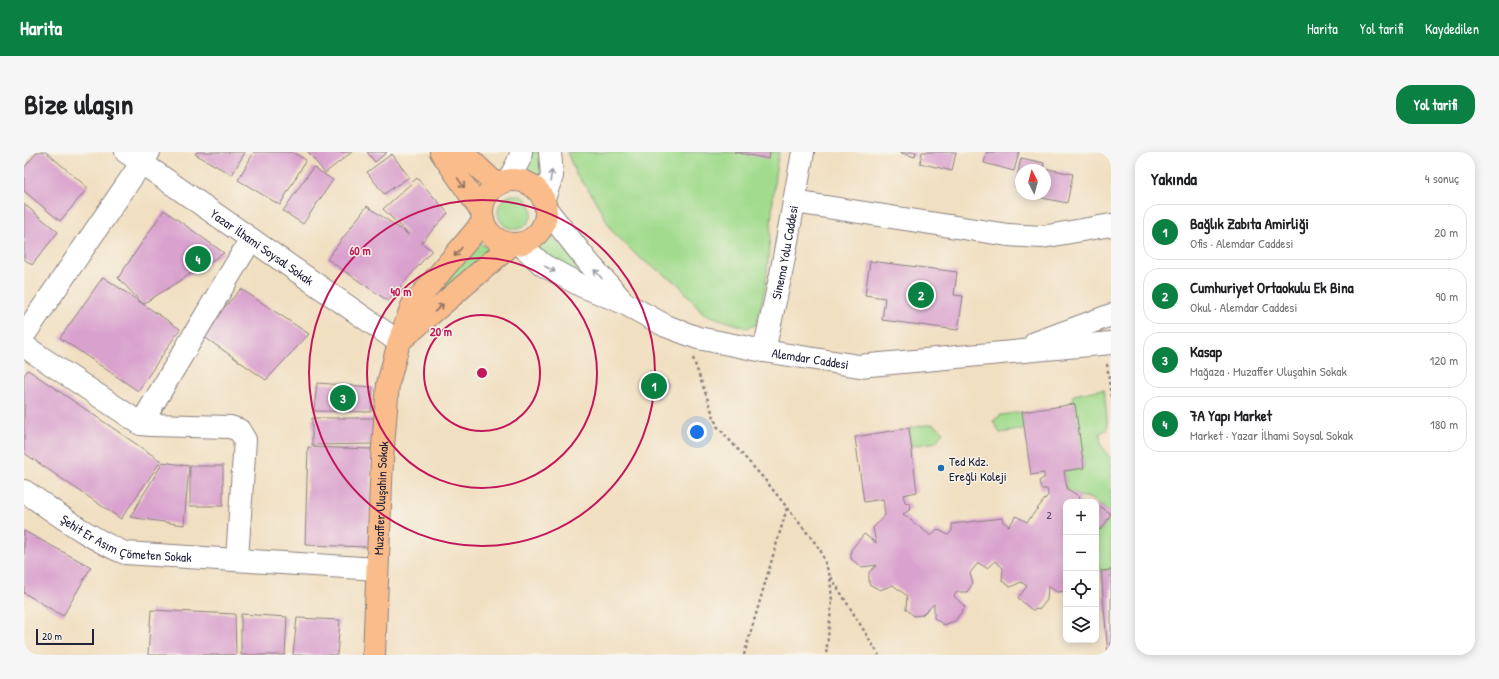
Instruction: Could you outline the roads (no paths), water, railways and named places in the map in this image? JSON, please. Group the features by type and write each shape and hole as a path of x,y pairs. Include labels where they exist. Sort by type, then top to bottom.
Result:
{"main road":[{"path":"441,152 482,217 486,230 501,242 515,245 528,242 536,236 546,220 545,204"},
{"path":"462,152 503,182 488,192 483,202 482,217"},
{"name":"Alemdar Caddesi","path":"503,182 519,180 529,184 538,190 545,204"},
{"name":"Muzaffer Uluşahin Sokak","path":"374,655 382,459 388,384 399,342 412,306 482,217"},
{"path":"399,342 515,245"}],"street":[{"path":"503,182 520,158 521,152"},
{"path":"545,204 552,176 550,152"},
{"name":"Sinema Yolu Caddesi","path":"764,351 781,274 803,152"},
{"path":"24,335 139,156"},
{"name":"Yazar İlhami Soysal Sokak","path":"139,156 251,239 399,342"},
{"path":"794,202 1008,235 1042,237 1111,225"},
{"name":"Alemdar Caddesi","path":"545,204 588,262 624,303"},
{"path":"141,424 251,239"},
{"name":"Alemdar Caddesi","path":"515,245 543,266 582,286 624,303 666,326 698,338 764,351 858,366 1108,344"},
{"name":"Alemdar Caddesi","path":"1006,353 1111,315"},
{"path":"24,346 141,424 230,427 239,430 244,440 237,559"},
{"name":"Şehit Er Asım Çömeten Sokak","path":"24,491 89,535 124,553 377,569"}],"place":[{"name":"7A Yapı Market","path":"198,259"},
{"name":"Cumhuriyet Ortaokulu Ek Bina","path":"921,295"},
{"name":"Bağlık Zabıta Amirliği","path":"654,386"},
{"name":"Kasap","path":"343,398"},
{"name":"Ted Kdz. Ereğli Koleji","path":"941,468"}]}
